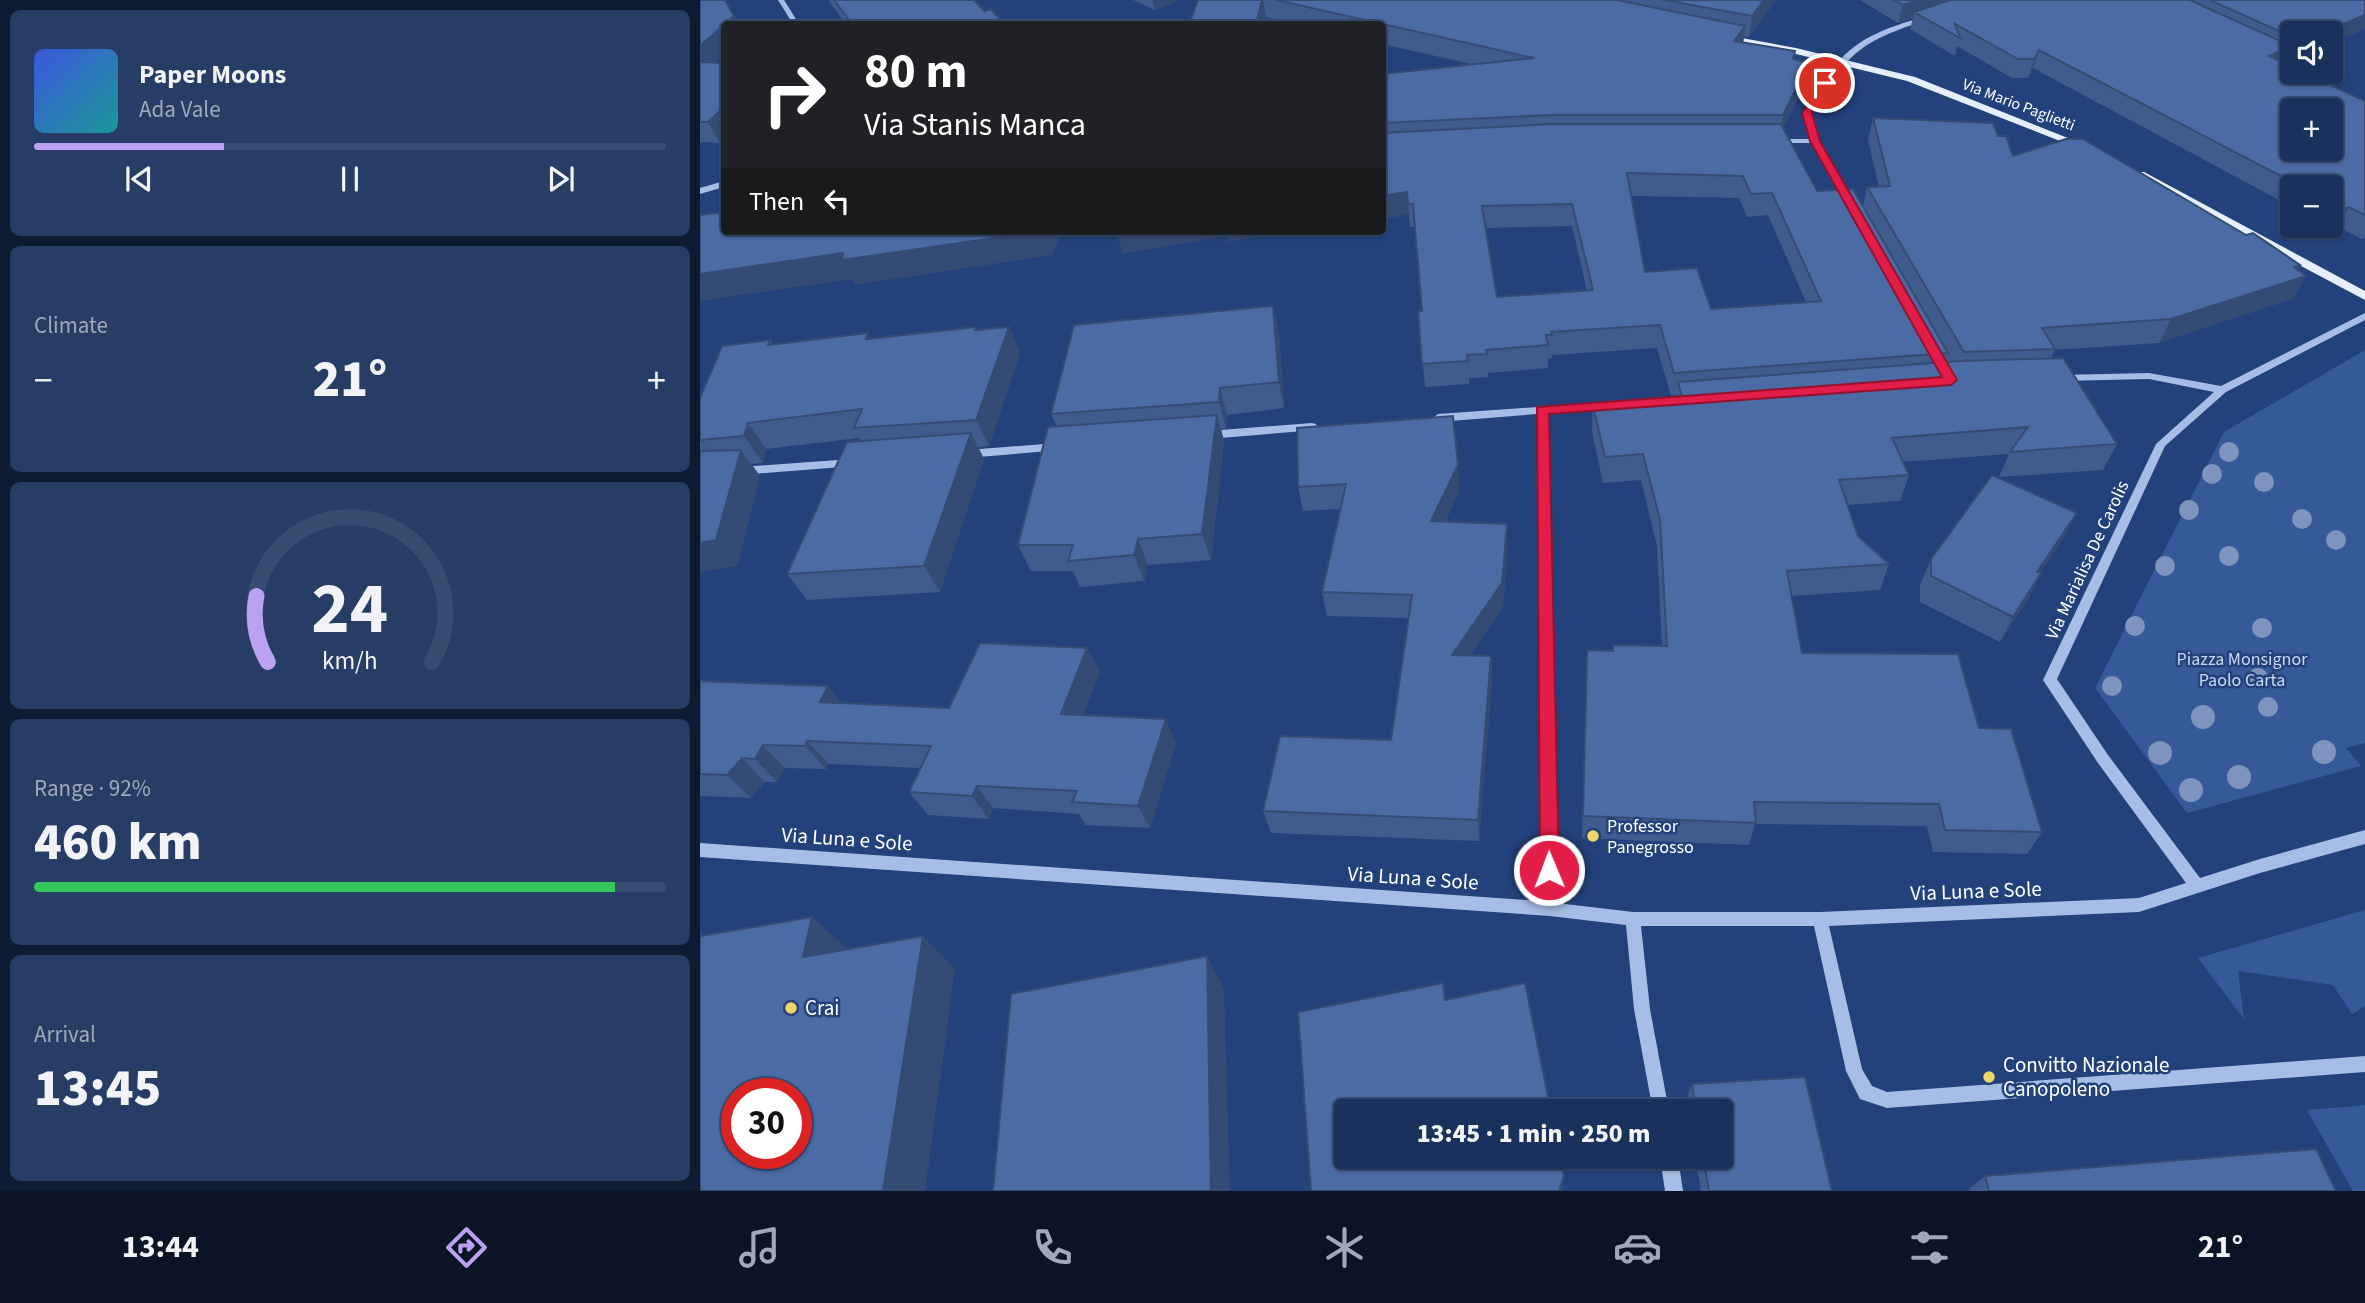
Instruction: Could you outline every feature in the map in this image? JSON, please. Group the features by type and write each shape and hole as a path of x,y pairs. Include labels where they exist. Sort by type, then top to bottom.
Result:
{"main road":[{"name":"Via Mario Paglietti","path":"1711,35 1911,79 1996,110 2101,155"},
{"path":"2124,166 2365,296"}],"street":[{"path":"781,0 794,21"},
{"path":"1856,213 1815,141 1807,113 1838,62 1867,38 1934,16"},
{"path":"1760,141 1815,141"},
{"path":"700,191 721,185"},
{"name":"Via Marialisa De Carolis","path":"2198,887 2104,760 2050,680 2161,444 2222,390 2365,316"},
{"path":"2043,378 2149,376 2222,390"},
{"path":"1432,418 1624,404"},
{"path":"1542,410 1550,909"},
{"path":"1197,436 1321,427"},
{"path":"948,455 1073,446"},
{"path":"728,472 866,462"},
{"name":"Via Luna e Sole","path":"700,850 1550,909 1633,919 1820,919 2139,905 2365,837"},
{"path":"1633,919 1643,1009 1659,1099"},
{"path":"1820,919 1854,1071 1866,1093 1886,1100 2016,1093 2365,1063"},
{"path":"1671,1169 1675,1191"}],"green space":[{"name":"Piazza Monsignor Paolo Carta","path":"2365,350 2365,743 2346,748 2361,766 2187,813 2095,688 2224,432"},
{"path":"2365,910 2365,1006 2352,1014 2333,985 2238,971 2244,1019 2198,958"},
{"path":"2365,1105 2365,1191 2353,1191 2307,1110"}],"building":[{"path":"700,0 725,0 734,16 728,21 721,21 721,27 700,46"},
{"path":"834,0 974,0 984,11 991,9 1001,21 850,21"},
{"path":"1198,0 1262,0 1257,21 1190,21"},
{"path":"1276,0 1617,0 1745,26 1734,41 1795,51 1793,59 1809,63 1783,115 1553,115 1386,123 1386,74 1534,58 1386,25 1386,21 1369,21"},
{"path":"1664,0 1764,0 1752,16"},
{"path":"1894,0 1919,0 1903,5"},
{"path":"1950,0 2190,0 2280,41 2280,51 2269,56 2280,61 2280,84 2329,84 2365,101 2365,215 2349,207 2343,209 2343,175 2280,176 2039,50 2034,59 2018,59 1955,24 1960,38 1914,12"},
{"path":"2210,0 2365,0 2365,15 2343,24 2343,21 2280,21 2280,32"},
{"path":"700,62 721,63 721,110 708,122 700,122"},
{"path":"1873,118 1993,123 1998,136 2006,136 2013,156 2066,139 2083,139 2246,235 2253,233 2300,265 2294,267 2306,276 2171,319 2042,328 2055,349 1964,352 1867,187 1890,186"},
{"path":"1553,124 1781,124 1817,191 1853,189 1948,353 1674,373 1660,325 1551,332 1552,335 1546,335 1548,345 1486,350 1487,354 1467,355 1468,361 1422,364 1418,311 1422,311 1413,204 1408,204 1407,192 1386,195 1386,133","holes":["1627,173 1743,176 1751,194 1772,193 1821,301 1711,309 1697,268 1645,272","1572,204 1593,290 1497,297 1482,206"]},
{"path":"721,212 721,235 1014,235 842,260 843,253 700,274 700,215"},
{"path":"1273,306 1279,382 1220,388 1219,402 1051,414 1074,325"},
{"path":"976,327 975,330 1009,327 976,420 854,428 862,409 748,423 744,436 700,440 700,398 722,346 770,340 768,345 868,333 866,339"},
{"path":"2063,358 2117,444 2010,452 2028,427 1892,438 1909,475 1839,480 1858,536 1889,564 1787,571 1802,653 1958,654 1979,728 2011,729 2042,832 1945,830 1939,804 1754,802 1756,823 1583,816 1587,650 1613,651 1613,645 1667,646 1660,520 1643,454 1605,457 1593,406 1683,400 1678,382 1960,361"},
{"path":"1217,415 1202,534 1138,539 1134,555 1068,561 1073,545 1018,545 1048,427"},
{"path":"1453,416 1458,465 1431,521 1507,524 1502,583 1452,655 1491,656 1478,820 1263,811 1280,736 1391,740 1412,595 1322,592 1346,484 1298,487 1297,428"},
{"path":"971,433 924,566 787,574 847,442"},
{"path":"741,450 716,540 700,543 700,451"},
{"path":"1992,475 2077,513 2037,572 2041,573 2013,617 1931,576 1931,559"},
{"path":"980,643 1087,648 1061,714 1166,719 1138,806 1072,802 1077,791 977,786 972,796 909,792 931,746 807,741 805,746 763,745 755,759 742,758 727,775 700,774 700,681 828,686 820,702 949,708"},
{"path":"812,917 803,957 923,936 883,1191 700,1191 700,936"},
{"path":"1207,956 1211,1191 993,1191 1011,994"},
{"path":"1443,983 1445,1000 1525,983 1549,1099 1334,1099 1334,1169 1563,1169 1564,1176 1559,1191 1311,1191 1298,1012"},
{"path":"1805,1077 1832,1191 1709,1191 1705,1169 1733,1169 1733,1099 1694,1099 1692,1084"},
{"path":"2316,1149 2336,1191 1989,1191 1985,1176"}],"place":[{"name":"Professor Panegrosso","path":"1593,836"},
{"name":"Crai","path":"791,1008"},
{"name":"Convitto Nazionale Canopoleno","path":"1989,1077"}],"route":[{"path":"1549,870 1542,410 1951,380 1815,141 1807,113 1825,83"}]}
